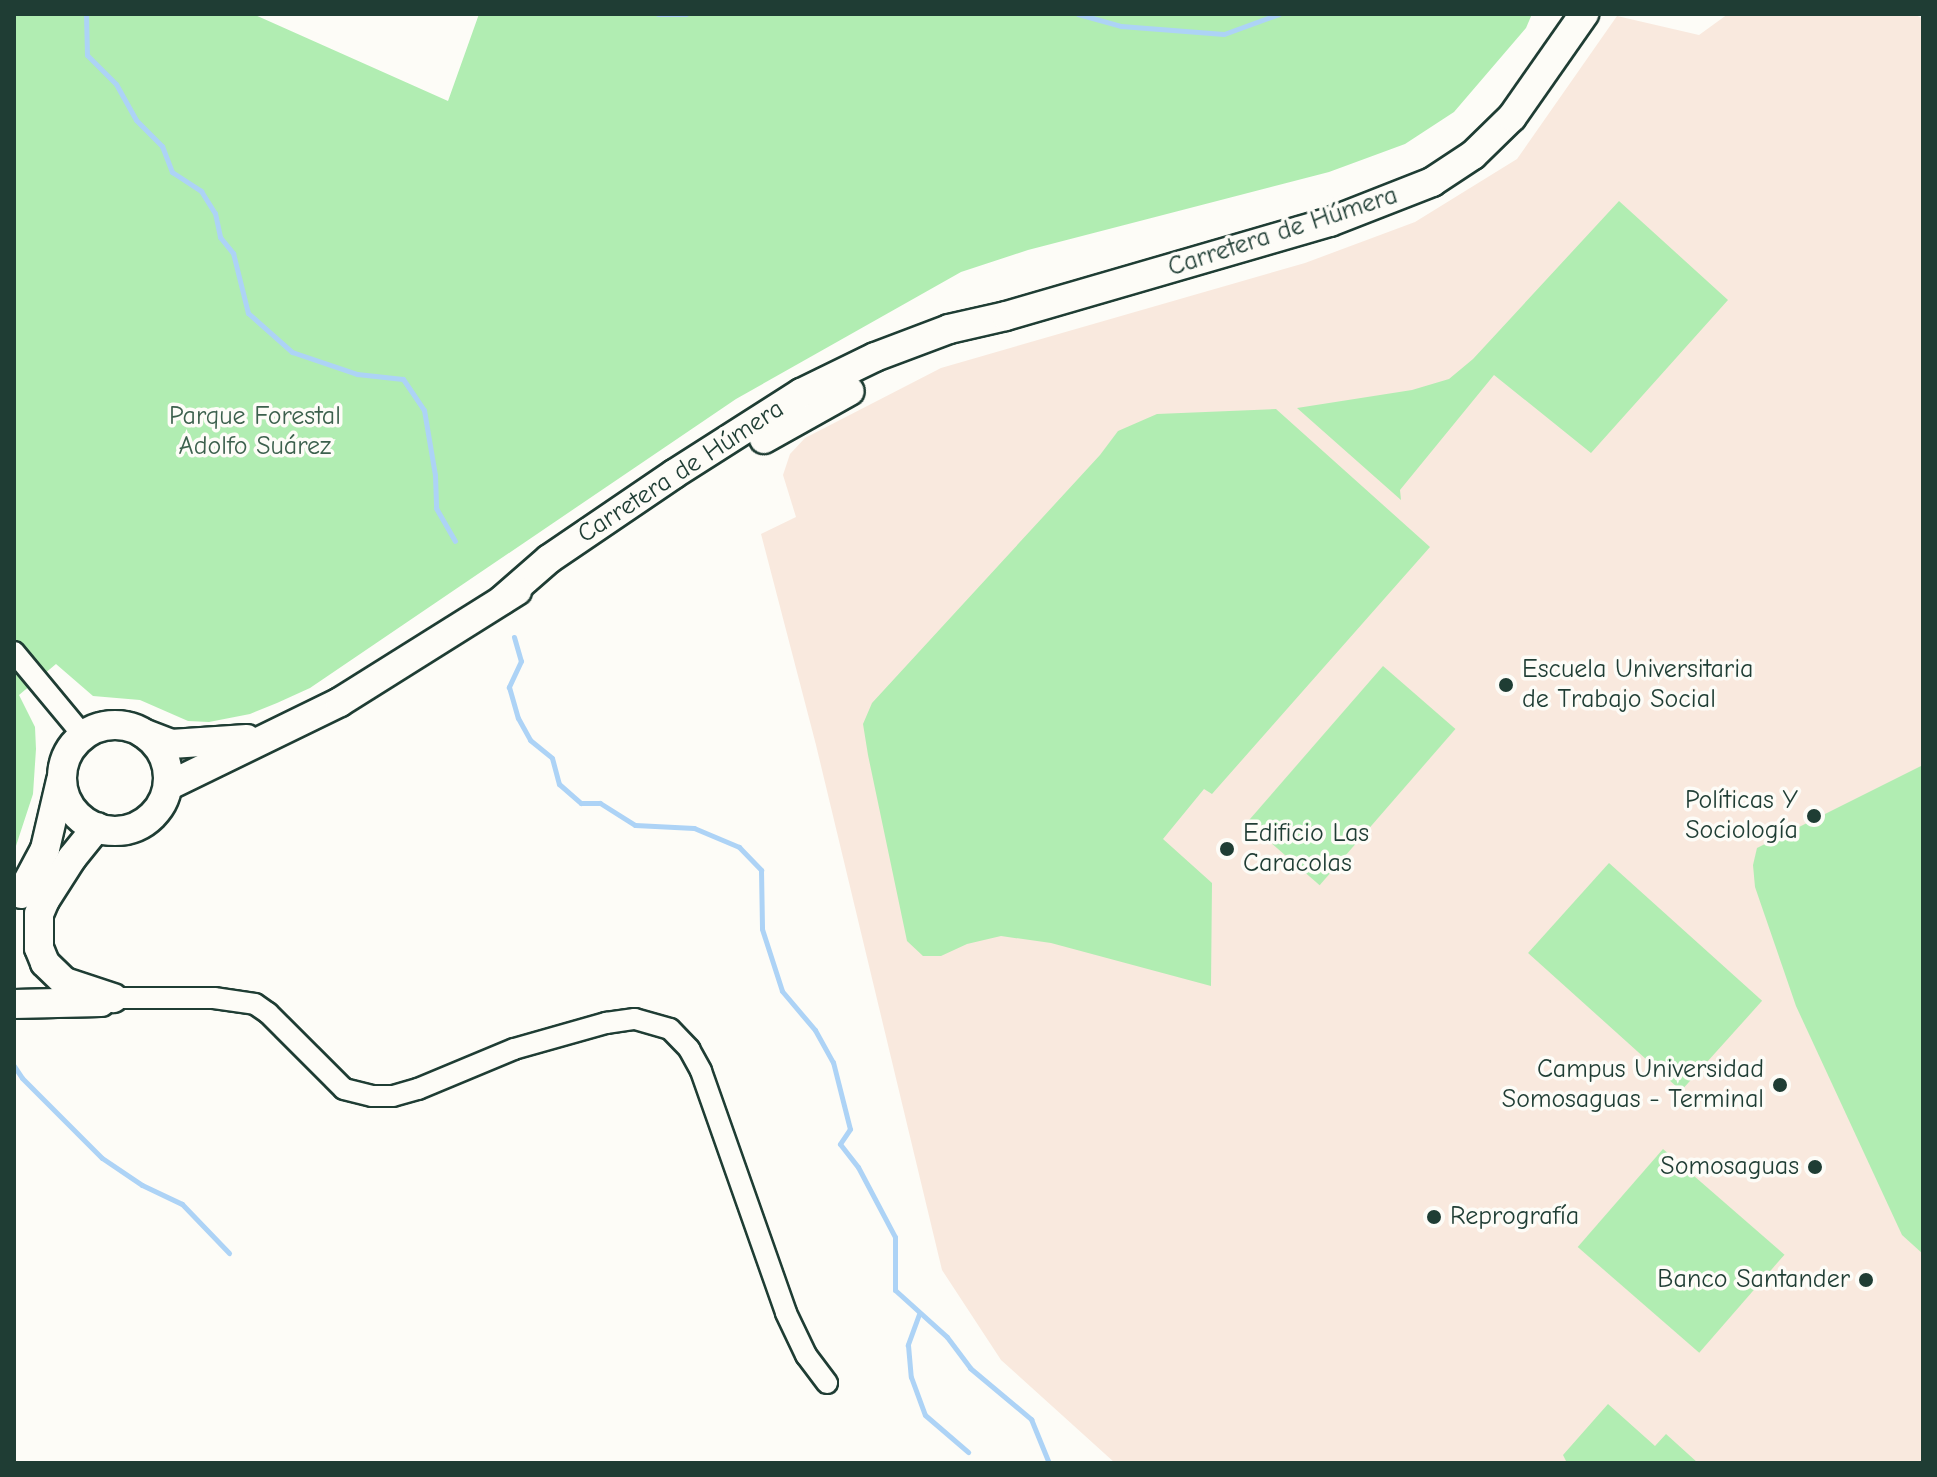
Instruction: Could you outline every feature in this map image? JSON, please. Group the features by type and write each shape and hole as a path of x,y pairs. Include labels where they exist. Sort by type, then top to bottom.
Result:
{"main road":[{"name":"Carretera de Húmera","path":"170,785 340,702 502,600 562,551 801,393 889,351 949,329 1006,316 1330,222 1432,182 1473,155 1512,117 1584,14"},
{"path":"18,898 45,849 69,750 83,735 113,725 142,733 161,752 170,785 158,809 143,823 124,830 93,825 67,800 62,779"},
{"name":"Carretera de Húmera","path":"142,733 171,744 268,737"},
{"path":"18,898 93,825"},
{"path":"93,825 45,900 39,914 39,948 45,963 65,982 113,998"},
{"path":"14,1004 98,1003 113,998"}],"street":[{"path":"14,652 83,735"},
{"path":"113,998 214,998 255,1004 268,1013 344,1089 372,1096 393,1096 418,1089 514,1049 606,1023 635,1019 670,1029 689,1049 701,1071 786,1313 806,1355 827,1383"}],"shaded area":[{"path":"1728,14 1914,14 1923,19 1923,1463 1115,1463 1001,1360 942,1270 816,745 761,534 796,517 783,475 790,454 805,438 941,368 1305,263 1415,222 1517,159 1617,16 1699,35"}],"green space":[{"name":"Parque Forestal Adolfo Suárez","path":"14,14 253,14 448,101 479,14 1532,14 1526,28 1454,112 1405,144 1329,172 1028,250 961,272 736,399 310,688 277,703 250,714 209,722 188,721 140,700 93,696 56,664 19,695 35,727 36,749 33,794 14,852"},
{"path":"1619,201 1728,300 1591,453 1494,375 1400,490 1401,500 1297,408 1412,390 1449,379 1473,359"},
{"path":"1276,409 1430,547 1212,794 1204,789 1163,839 1212,883 1211,986 1051,943 1001,936 967,944 941,956 923,956 907,941 868,755 863,724 872,703 1100,455 1118,431 1157,414"},
{"path":"1383,666 1455,729 1320,885 1247,822"},
{"path":"1923,765 1923,1254 1902,1235 1796,1006 1755,887 1753,865 1757,848"},
{"path":"1609,863 1762,1001 1681,1091 1528,953"},
{"path":"1663,1149 1785,1255 1699,1353 1578,1247"},
{"path":"1608,1404 1655,1446 1666,1434 1698,1463 1567,1463 1563,1455"}],"waterway":[{"path":"86,14 87,55 116,84 136,120 162,146 172,172 201,191 215,213 220,237 233,253 248,313 292,352 357,374 403,379 424,410 435,475 436,508 455,541"},
{"path":"658,14 686,14"},
{"path":"1078,14 1121,26 1224,34 1279,14"},
{"path":"514,637 521,661 509,687 518,718 530,740 552,758 559,784 581,803 600,803 635,825 694,828 739,847 761,870 762,929 782,991 815,1030 833,1062 850,1129 840,1144 858,1167 895,1237 895,1290 947,1337 970,1368 1031,1419 1049,1463"},
{"path":"14,1066 22,1078 102,1158 142,1185 182,1204 229,1253"},
{"path":"919,1314 908,1345 911,1377 925,1415 968,1452"}],"place":[{"name":"Escuela Universitaria de Trabajo Social","path":"1506,685"},
{"name":"Políticas Y Sociología","path":"1814,816"},
{"name":"Edificio Las Caracolas","path":"1227,849"},
{"name":"Campus Universidad Somosaguas - Terminal","path":"1780,1085"},
{"name":"Somosaguas","path":"1815,1167"},
{"name":"Reprografía","path":"1434,1217"},
{"name":"Banco Santander","path":"1866,1280"}]}
